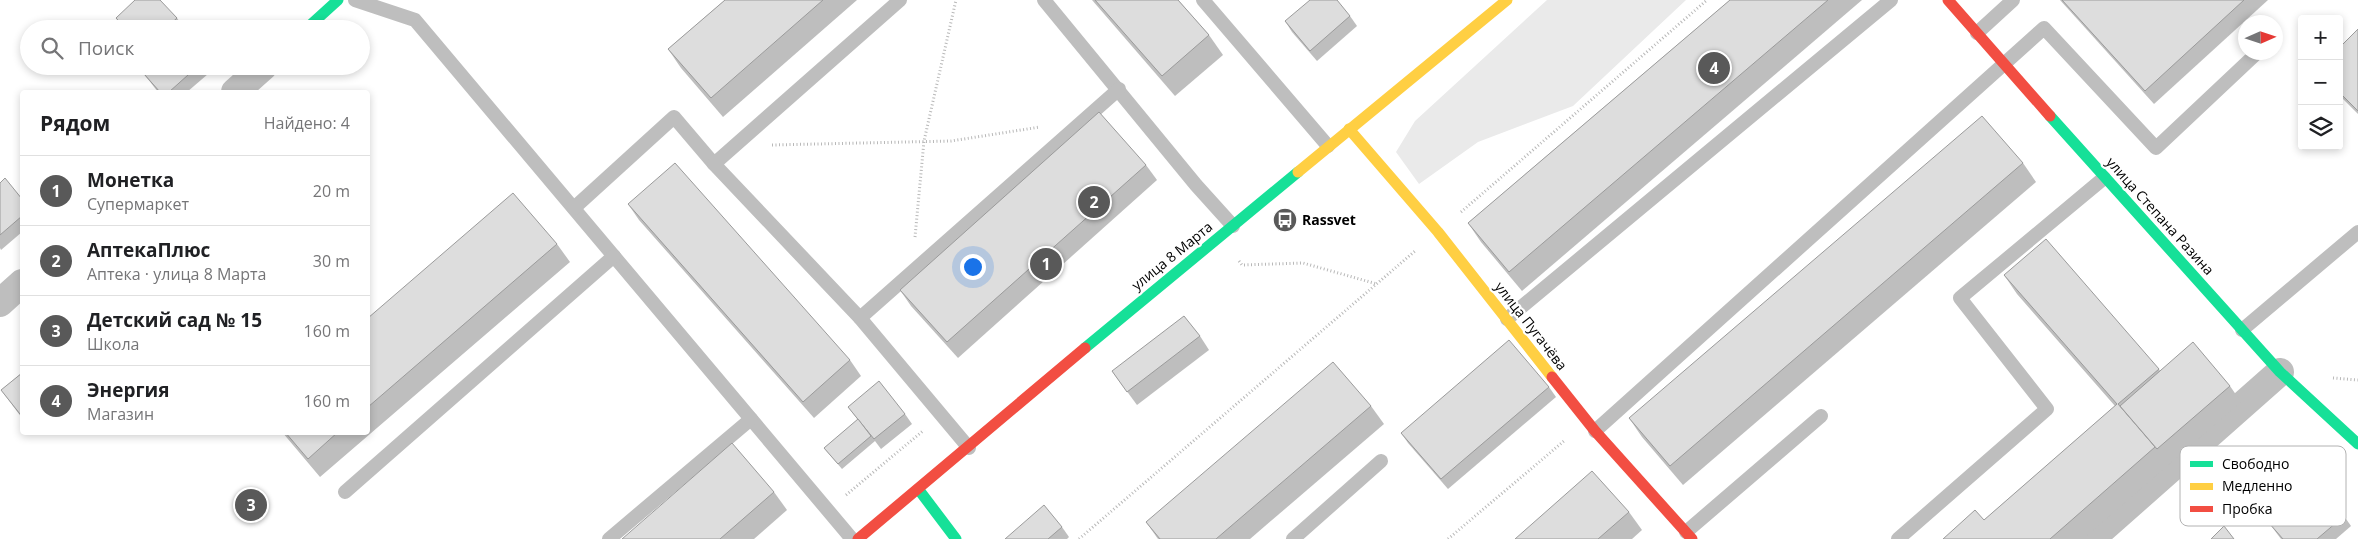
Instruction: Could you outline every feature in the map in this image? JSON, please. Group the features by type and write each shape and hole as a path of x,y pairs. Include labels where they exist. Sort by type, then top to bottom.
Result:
{"street":[{"path":"316,20 338,0"},
{"name":"улица 8 Марта","path":"858,539 969,448 1151,292 1507,0"},
{"name":"улица Степана Разина","path":"1948,0 2104,178 2280,372 2358,444"},
{"path":"237,90 254,75"},
{"name":"улица Пугачёва","path":"1349,129 1438,232 1591,426 1689,536"},
{"path":"0,303 20,285"},
{"path":"2196,446 2280,372"},
{"path":"2091,539 2180,460"},
{"path":"919,490 956,539"}],"lane":[{"path":"355,0 415,20 852,539"},
{"path":"714,164 900,0"},
{"path":"1044,0 1196,185 1233,226"},
{"path":"1203,0 1328,146"},
{"path":"1507,319 1891,0"},
{"path":"1977,33 2013,0"},
{"path":"1591,426 2005,65 2044,28 2156,148 2250,60"},
{"path":"860,318 1119,89"},
{"path":"574,208 674,117 714,164 860,318 969,448"},
{"path":"1898,539 2046,409 1960,298 2104,178"},
{"path":"2242,330 2358,232"},
{"path":"345,492 614,256"},
{"path":"1689,536 1821,416"},
{"path":"609,539 750,419"},
{"path":"1293,539 1381,461"}],"path":[{"path":"912,272 924,141 956,0"},
{"path":"1079,539 1707,0"},
{"path":"734,146 951,140 1085,120"},
{"path":"1220,237 1242,265 1303,263 1377,284"},
{"path":"827,510 942,416"},
{"path":"1448,539 1591,426"}],"shaded area":[{"path":"1547,0 1686,0 1573,106 1478,142 1419,184 1396,152 1415,121"}],"building":[{"path":"135,0 160,0 177,18 175,20 118,20 116,18"},
{"path":"725,0 823,0 711,98 668,49"},
{"path":"1095,0 1178,0 1209,35 1162,76"},
{"path":"1310,0 1337,0 1350,16 1310,51 1285,21"},
{"path":"1730,0 1828,0 1509,272 1468,223"},
{"path":"2062,0 2244,0 2145,91"},
{"path":"2358,29 2358,111 2343,96 2343,44"},
{"path":"145,75 188,75 171,90 158,90"},
{"path":"1099,112 1146,165 947,342 900,290"},
{"path":"1982,116 2023,163 1670,466 1629,418"},
{"path":"675,163 850,360 803,402 628,204"},
{"path":"5,178 20,197 20,218 0,235 0,183"},
{"path":"513,193 557,244 370,405 370,316"},
{"path":"2046,239 2159,369 2118,404 2155,447 2050,539 1943,539 1975,510 1984,520 2117,404 2004,275"},
{"path":"1184,316 1200,336 1127,392 1112,371"},
{"path":"1509,340 1549,387 1441,479 1401,433"},
{"path":"2193,342 2230,386 2157,449 2120,406"},
{"path":"1333,362 1371,406 1216,539 1160,539 1146,522"},
{"path":"20,375 20,414 1,390"},
{"path":"879,381 905,414 874,439 848,407"},
{"path":"858,419 871,436 838,464 824,448"},
{"path":"288,435 335,435 308,459"},
{"path":"732,443 774,492 720,539 622,539"},
{"path":"1592,471 1629,512 1598,539 1515,539"},
{"path":"1044,505 1062,527 1048,539 1005,539"},
{"path":"2224,526 2234,539 2211,539"},
{"path":"2272,526 2332,526 2317,539 2283,539"}],"traffic: fast":[{"path":"316,20 338,0"},
{"path":"2050,116 2280,372 2358,444"},
{"path":"1085,348 1298,172"},
{"path":"919,490 956,539"}],"traffic: slow":[{"path":"1298,172 1507,0"},
{"path":"1349,129 1438,232 1552,377"}],"traffic: jam":[{"path":"1948,0 2050,116"},
{"path":"858,539 1085,348"},
{"path":"1552,377 1595,431 1692,539"}],"place":[{"name":"Энергия","path":"1714,68"},
{"name":"АптекаПлюс","path":"1094,202"},
{"name":"Rassvet","path":"1285,220"},
{"name":"Монетка","path":"1046,264"},
{"name":"Детский сад № 15","path":"251,505"}]}
